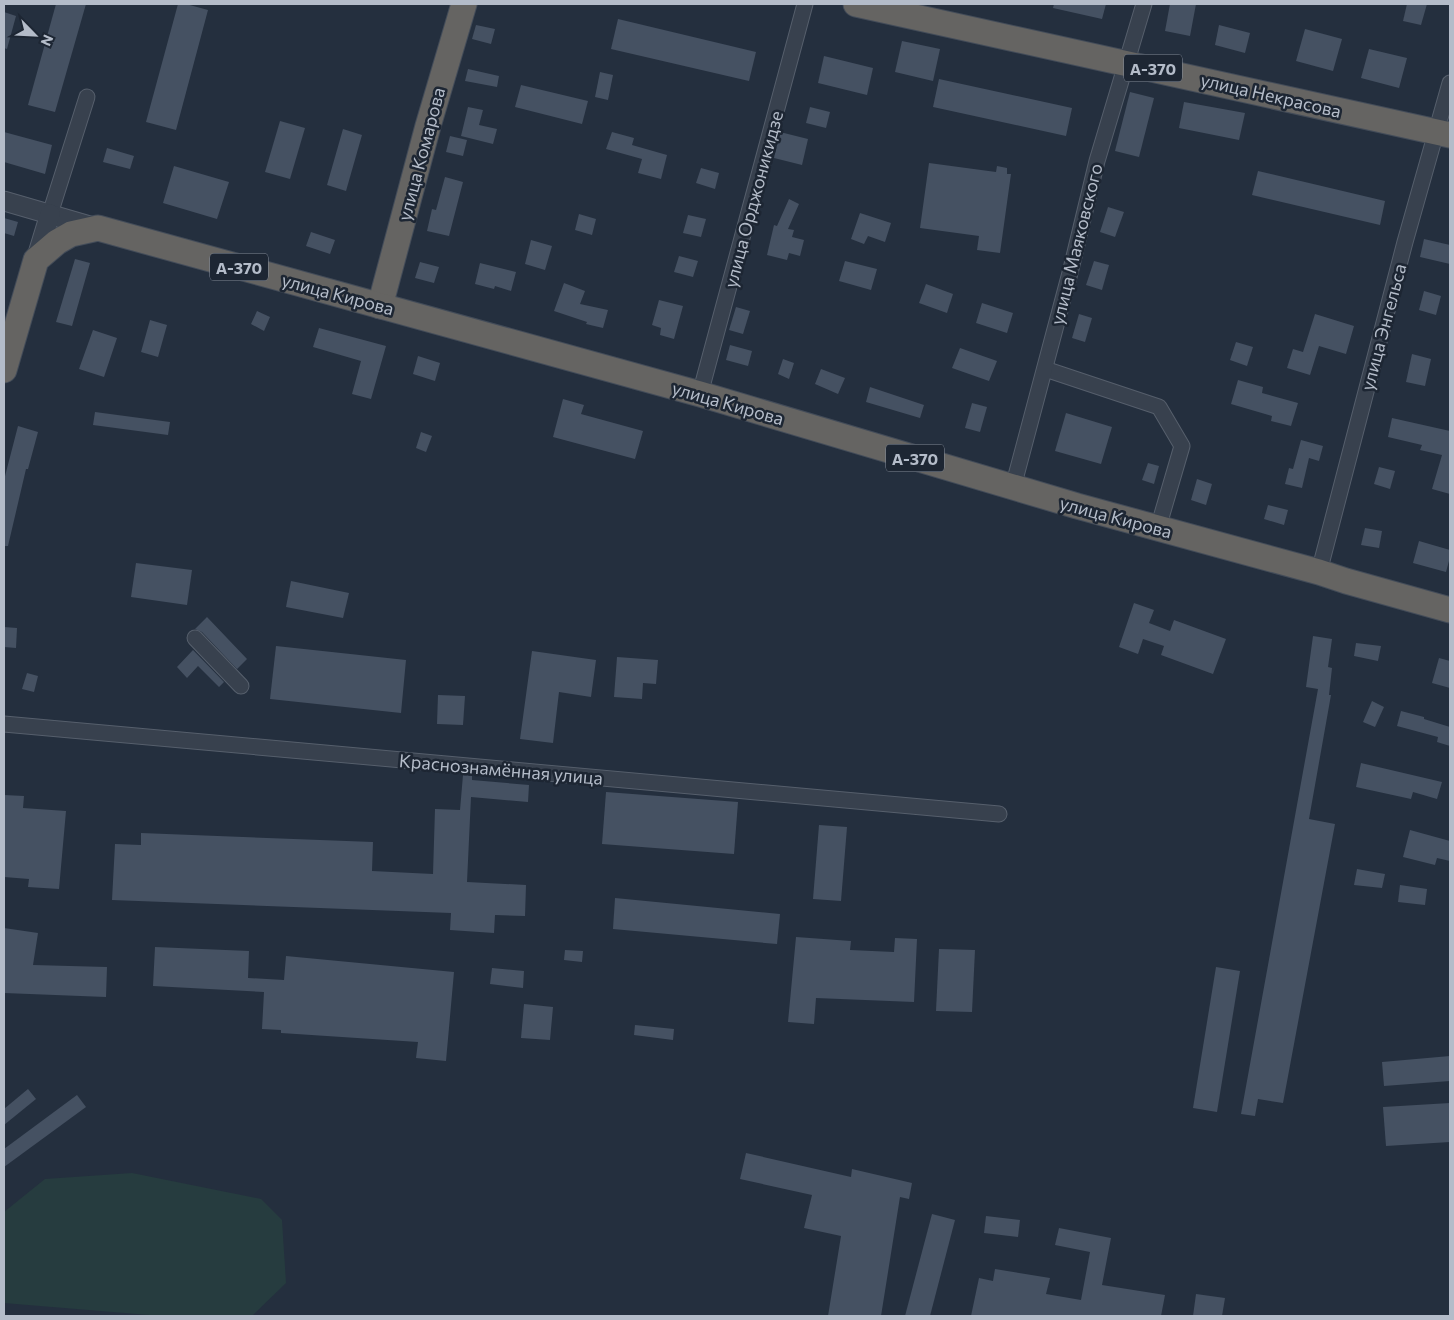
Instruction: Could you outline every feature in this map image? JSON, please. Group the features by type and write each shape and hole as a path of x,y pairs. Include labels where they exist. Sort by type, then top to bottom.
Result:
{"highway":[{"name":"улица Комарова","path":"380,306 428,126 464,4"},
{"name":"улица Некрасова","path":"856,4 1444,133"},
{"name":"улица Кирова","path":"98,228 700,394 1077,506 1450,610"},
{"name":"А-370","path":"36,260 56,242 71,234 98,228"},
{"path":"4,370 36,260"}],"street":[{"name":"улица Орджоникидзе","path":"700,394 805,4"},
{"name":"улица Маяковского","path":"1013,486 1097,161 1144,4"},
{"name":"улица Энгельса","path":"1319,572 1406,242 1444,133 1450,83"},
{"path":"36,260 87,96"},
{"name":"улица Кирова","path":"4,201 98,228"},
{"path":"1044,369 1159,407 1182,446 1158,528"},
{"path":"195,638 241,686"},
{"name":"Краснознамённая улица","path":"4,724 999,814"}],"green space":[{"path":"132,1173 261,1199 282,1220 286,1283 252,1316 161,1316 4,1303 4,1212 45,1179"}],"building":[{"path":"56,4 86,4 55,112 28,105"},
{"path":"178,4 186,4 208,10 176,130 146,122"},
{"path":"1054,4 1106,4 1102,19 1053,8"},
{"path":"1170,4 1196,4 1190,36 1165,31"},
{"path":"1407,4 1427,4 1421,25 1403,21"},
{"path":"4,12 16,16 7,49 4,48"},
{"path":"618,19 756,52 749,81 611,49"},
{"path":"476,25 495,29 491,44 472,39"},
{"path":"1219,25 1250,33 1245,53 1215,45"},
{"path":"1305,29 1342,39 1333,71 1296,61"},
{"path":"902,41 940,49 933,81 895,72"},
{"path":"1369,49 1407,58 1399,88 1361,78"},
{"path":"824,56 873,68 867,95 818,83"},
{"path":"468,69 499,76 497,87 465,81"},
{"path":"600,72 613,75 608,100 595,97"},
{"path":"939,79 1072,108 1066,136 933,107"},
{"path":"521,85 588,101 582,124 515,107"},
{"path":"1130,92 1154,98 1139,157 1115,151"},
{"path":"1184,102 1245,113 1239,140 1179,128"},
{"path":"468,107 483,110 479,125 497,129 493,144 461,136"},
{"path":"810,107 830,112 826,128 806,123"},
{"path":"280,121 305,128 290,179 265,172"},
{"path":"343,129 362,135 346,191 327,185"},
{"path":"4,132 52,145 45,174 4,162"},
{"path":"612,132 634,138 632,145 667,155 661,179 638,173 642,159 606,149"},
{"path":"780,132 808,139 802,165 774,158"},
{"path":"450,136 467,140 463,156 446,152"},
{"path":"107,148 134,156 130,169 103,162"},
{"path":"929,163 996,172 997,166 1007,168 1007,174 1011,174 1000,253 977,250 979,236 920,228"},
{"path":"174,166 229,182 217,219 163,203"},
{"path":"701,168 719,173 715,189 696,183"},
{"path":"1258,171 1385,201 1380,225 1252,195"},
{"path":"445,177 463,182 449,236 427,231 432,209 436,210"},
{"path":"789,199 799,204 788,229 794,230 792,237 804,240 800,256 789,253 787,260 767,255 774,225 777,226"},
{"path":"1108,207 1124,212 1115,237 1100,232"},
{"path":"860,213 891,223 885,242 868,236 864,244 851,239"},
{"path":"579,214 596,219 592,235 575,230"},
{"path":"688,215 706,219 701,237 683,233"},
{"path":"4,218 18,222 14,236 4,233"},
{"path":"311,232 335,240 330,254 306,246"},
{"path":"1424,239 1450,245 1450,264 1420,257"},
{"path":"531,240 552,246 545,270 525,264"},
{"path":"679,256 698,261 693,277 674,272"},
{"path":"75,259 90,263 72,326 56,322"},
{"path":"845,261 877,269 871,290 839,281"},
{"path":"1094,261 1109,265 1102,290 1086,285"},
{"path":"420,262 439,267 434,283 415,278"},
{"path":"480,263 516,272 511,291 495,286 494,289 475,284"},
{"path":"564,283 585,291 580,304 608,310 603,328 586,324 587,322 554,311"},
{"path":"926,284 953,294 947,313 919,303"},
{"path":"1424,291 1441,296 1436,315 1419,310"},
{"path":"659,300 683,306 674,339 660,335 661,328 652,325"},
{"path":"982,303 1013,313 1007,333 976,323"},
{"path":"736,307 750,311 743,334 729,330"},
{"path":"257,311 270,317 264,331 251,324"},
{"path":"1079,314 1092,318 1085,342 1072,338"},
{"path":"1315,314 1354,326 1346,354 1319,346 1310,375 1287,368 1293,349 1303,352"},
{"path":"150,320 167,325 158,357 141,352"},
{"path":"319,328 386,346 371,399 352,394 361,361 313,347"},
{"path":"93,330 117,338 104,377 79,369"},
{"path":"1236,342 1253,347 1247,366 1230,360"},
{"path":"730,345 752,351 748,366 726,360"},
{"path":"960,348 997,361 989,381 952,368"},
{"path":"1412,354 1431,359 1425,386 1406,382"},
{"path":"418,356 440,363 435,381 413,374"},
{"path":"783,359 794,363 789,379 778,374"},
{"path":"821,369 845,378 838,394 815,384"},
{"path":"1238,380 1263,387 1262,393 1298,403 1291,426 1271,421 1272,416 1231,404"},
{"path":"870,387 924,405 920,418 866,402"},
{"path":"563,399 584,405 581,414 643,431 635,459 553,437"},
{"path":"972,403 987,407 980,432 965,428"},
{"path":"95,412 170,422 168,435 93,425"},
{"path":"1066,413 1112,427 1101,464 1055,451"},
{"path":"1392,418 1450,431 1450,494 1432,489 1442,455 1420,450 1422,445 1388,437"},
{"path":"18,426 38,432 28,469 26,469 8,546 4,546 4,480"},
{"path":"421,432 432,436 426,452 416,448"},
{"path":"1301,440 1323,446 1319,461 1309,458 1302,488 1285,484 1289,468 1293,469"},
{"path":"1148,463 1159,466 1154,484 1142,480"},
{"path":"1379,467 1395,471 1390,489 1374,484"},
{"path":"1197,479 1212,484 1206,505 1191,500"},
{"path":"1268,505 1288,510 1284,525 1264,519"},
{"path":"1365,528 1382,531 1379,548 1361,545"},
{"path":"1419,541 1450,550 1446,572 1413,563"},
{"path":"136,563 192,570 187,605 131,597"},
{"path":"291,581 349,593 343,618 286,607"},
{"path":"1134,603 1154,610 1149,623 1170,631 1174,620 1226,639 1213,674 1161,655 1164,646 1143,639 1138,654 1119,647"},
{"path":"207,617 247,659 237,669 202,632 195,629"},
{"path":"4,627 17,628 16,648 4,647"},
{"path":"1313,636 1332,639 1328,667 1332,668 1329,695 1331,695 1309,819 1335,824 1283,1103 1258,1099 1255,1116 1241,1114 1318,689 1306,687"},
{"path":"1356,643 1381,646 1378,661 1354,656"},
{"path":"276,646 406,660 401,713 270,699"},
{"path":"193,650 224,682 219,687 198,666 187,678 177,667"},
{"path":"532,651 596,660 591,697 559,692 553,743 520,739"},
{"path":"617,657 658,660 656,684 643,683 642,699 614,697"},
{"path":"1439,658 1450,661 1450,688 1432,683"},
{"path":"27,673 38,676 34,692 22,689"},
{"path":"438,695 465,696 463,725 437,724"},
{"path":"1372,701 1384,707 1375,727 1363,722"},
{"path":"1401,711 1450,727 1450,746 1437,742 1438,737 1397,726"},
{"path":"1361,763 1442,782 1437,799 1413,792 1411,799 1356,787"},
{"path":"463,775 472,776 472,780 529,785 528,802 471,797 467,882 526,885 525,916 495,915 494,933 450,930 451,913 112,900 115,844 141,845 141,833 373,842 372,871 433,874 435,809 460,810"},
{"path":"606,792 738,802 734,854 602,844"},
{"path":"4,795 24,796 23,808 66,811 59,889 28,887 29,879 4,877"},
{"path":"819,825 847,827 841,901 813,899"},
{"path":"1410,830 1450,841 1450,861 1437,858 1435,865 1403,857"},
{"path":"1357,869 1385,874 1382,888 1354,885"},
{"path":"1400,885 1427,889 1425,905 1398,902"},
{"path":"615,898 780,914 777,944 613,929"},
{"path":"4,928 38,933 33,965 107,967 106,997 4,993"},
{"path":"796,937 851,941 850,950 894,952 895,938 917,939 914,1002 816,998 814,1024 788,1022"},
{"path":"155,947 249,951 248,978 284,980 286,956 454,972 446,1061 416,1058 418,1042 281,1033 281,1030 262,1029 264,992 153,986"},
{"path":"939,949 975,950 972,1012 936,1011"},
{"path":"565,950 583,951 582,962 564,960"},
{"path":"1216,967 1240,971 1217,1112 1193,1108"},
{"path":"492,968 524,971 523,988 490,984"},
{"path":"524,1004 553,1007 550,1040 521,1038"},
{"path":"635,1025 674,1029 673,1040 634,1035"},
{"path":"1450,1056 1450,1081 1384,1086 1382,1062"},
{"path":"28,1089 36,1099 4,1125 4,1109"},
{"path":"77,1095 86,1107 4,1167 4,1149"},
{"path":"1450,1103 1450,1142 1386,1146 1383,1107"},
{"path":"746,1153 851,1177 852,1169 912,1183 909,1199 900,1197 881,1316 828,1316 841,1236 804,1228 812,1195 740,1179"},
{"path":"932,1214 955,1220 930,1316 905,1316"},
{"path":"986,1216 1020,1220 1018,1237 984,1233"},
{"path":"1059,1228 1111,1238 1102,1285 1165,1295 1161,1316 971,1316 979,1278 993,1281 995,1269 1050,1278 1046,1294 1081,1300 1090,1252 1055,1245"},
{"path":"1196,1294 1225,1298 1222,1316 1193,1316"}]}
